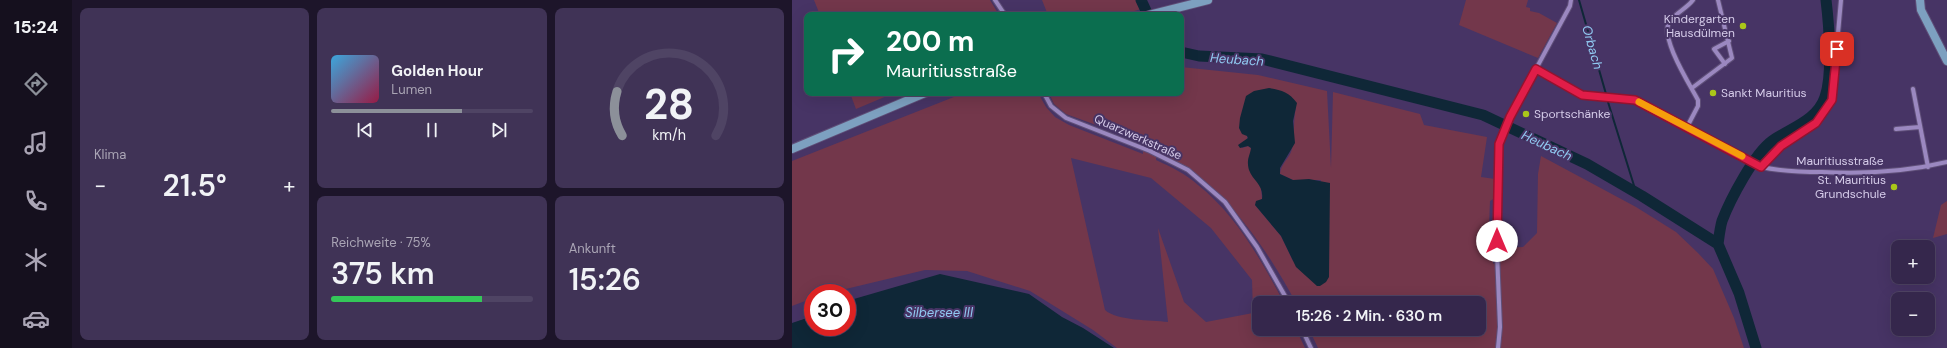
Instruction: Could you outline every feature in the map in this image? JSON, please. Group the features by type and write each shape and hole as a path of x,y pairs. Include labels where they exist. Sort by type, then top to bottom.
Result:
{"main road":[{"path":"1161,12 1208,0"},
{"path":"1920,0 1921,10 1947,61"},
{"path":"792,149 919,96"}],"street":[{"path":"995,0 1003,12"},
{"path":"1498,348 1500,328 1496,228 1499,144 1510,117 1570,6 1571,0"},
{"path":"1686,127 1698,106 1698,100 1670,44 1666,28 1669,21 1692,0"},
{"path":"1692,88 1732,58 1729,40 1718,0"},
{"path":"1759,166 1781,146 1816,123 1832,100 1840,0"},
{"path":"1725,64 1714,49 1729,40"},
{"name":"Mauritiusstraße","path":"1536,69 1582,95 1635,100 1759,166 1780,171 1861,173 1928,167 1947,162"},
{"path":"1913,89 1928,167"},
{"name":"Quarzwerkstraße","path":"1046,96 1052,106 1066,118 1150,151 1188,170 1225,202 1257,247 1286,296"},
{"path":"1896,129 1920,127"},
{"path":"1305,336 1311,348"}],"shaded area":[{"path":"814,0 990,0 997,12 819,12"},
{"path":"1042,0 1137,0 1141,9 1131,12 1047,12"},
{"path":"1466,0 1528,0 1526,7 1530,8 1530,11 1539,13 1557,23 1538,58 1459,25"},
{"path":"1184,67 1258,75 1327,91 1331,168 1333,92 1420,114 1424,125 1487,137 1481,177 1495,179 1495,198 1490,201 1489,226 1493,226 1493,264 1497,261 1497,248 1523,247 1537,233 1538,174 1541,156 1636,207 1676,232 1713,269 1734,318 1744,348 1318,348 1312,336 1486,336 1486,296 1292,296 1263,248 1235,211 1220,195 1188,168 1156,152 1156,160 1188,177 1225,210 1257,255 1280,296 1252,296 1252,280 1211,228 1151,178 1071,158 1105,310 1110,314 1126,318 1168,322 1158,228 1184,302 1206,322 1252,313 1252,336 1299,336 1305,348 1117,348 1093,330 1030,291 967,271 925,270 856,287 856,284 804,284 804,301 792,306 792,161 956,96 1040,96 1046,107 1055,117 1069,125 1143,154 1143,142 1066,114 1054,104 1050,96 1184,96","holes":["1296,107 1292,149 1282,167 1280,174 1293,180 1321,180 1293,261 1281,236 1255,205 1262,199 1261,187 1258,183 1251,148 1248,146 1242,148 1242,142 1247,141 1247,136"]},
{"path":"851,96 887,96 856,109"},
{"path":"1947,201 1947,234 1933,238 1941,205"}],"water":[{"path":"1269,88 1285,92 1297,103 1293,121 1295,143 1280,168 1280,174 1293,180 1309,179 1330,183 1329,277 1326,282 1320,286 1317,286 1296,267 1281,236 1255,205 1256,201 1262,199 1262,194 1260,187 1251,174 1248,166 1251,148 1248,146 1240,148 1238,145 1248,138 1242,134 1239,128 1246,96 1254,91"},
{"name":"Silbersee III","path":"940,274 1029,294 1062,317 1083,328 1114,348 792,348 792,323 804,319 804,336 856,336 856,298"}],"waterway":[{"name":"Heubach","path":"1141,0 1147,12"},
{"name":"Orbach","path":"1579,0 1606,94"},
{"path":"1718,244 1722,221 1750,166 1765,147 1772,141 1802,123 1816,112 1825,97 1830,63 1826,0"},
{"name":"Heubach","path":"1184,53 1199,56 1262,59 1483,115 1587,164 1642,196 1718,244 1739,293 1756,348"},
{"name":"Orbach","path":"1608,102 1636,192"}],"slow traffic":[{"path":"1639,102 1742,156"}],"place":[{"name":"Kindergarten Hausdülmen","path":"1743,26"},
{"name":"Sankt Mauritius","path":"1713,93"},
{"name":"Sportschänke","path":"1526,114"},
{"name":"St. Mauritius Grundschule","path":"1894,187"}],"route":[{"path":"1497,241 1496,228 1499,144 1510,117 1536,69 1582,95 1635,100 1761,167 1781,146 1816,123 1832,100 1837,49"}]}
